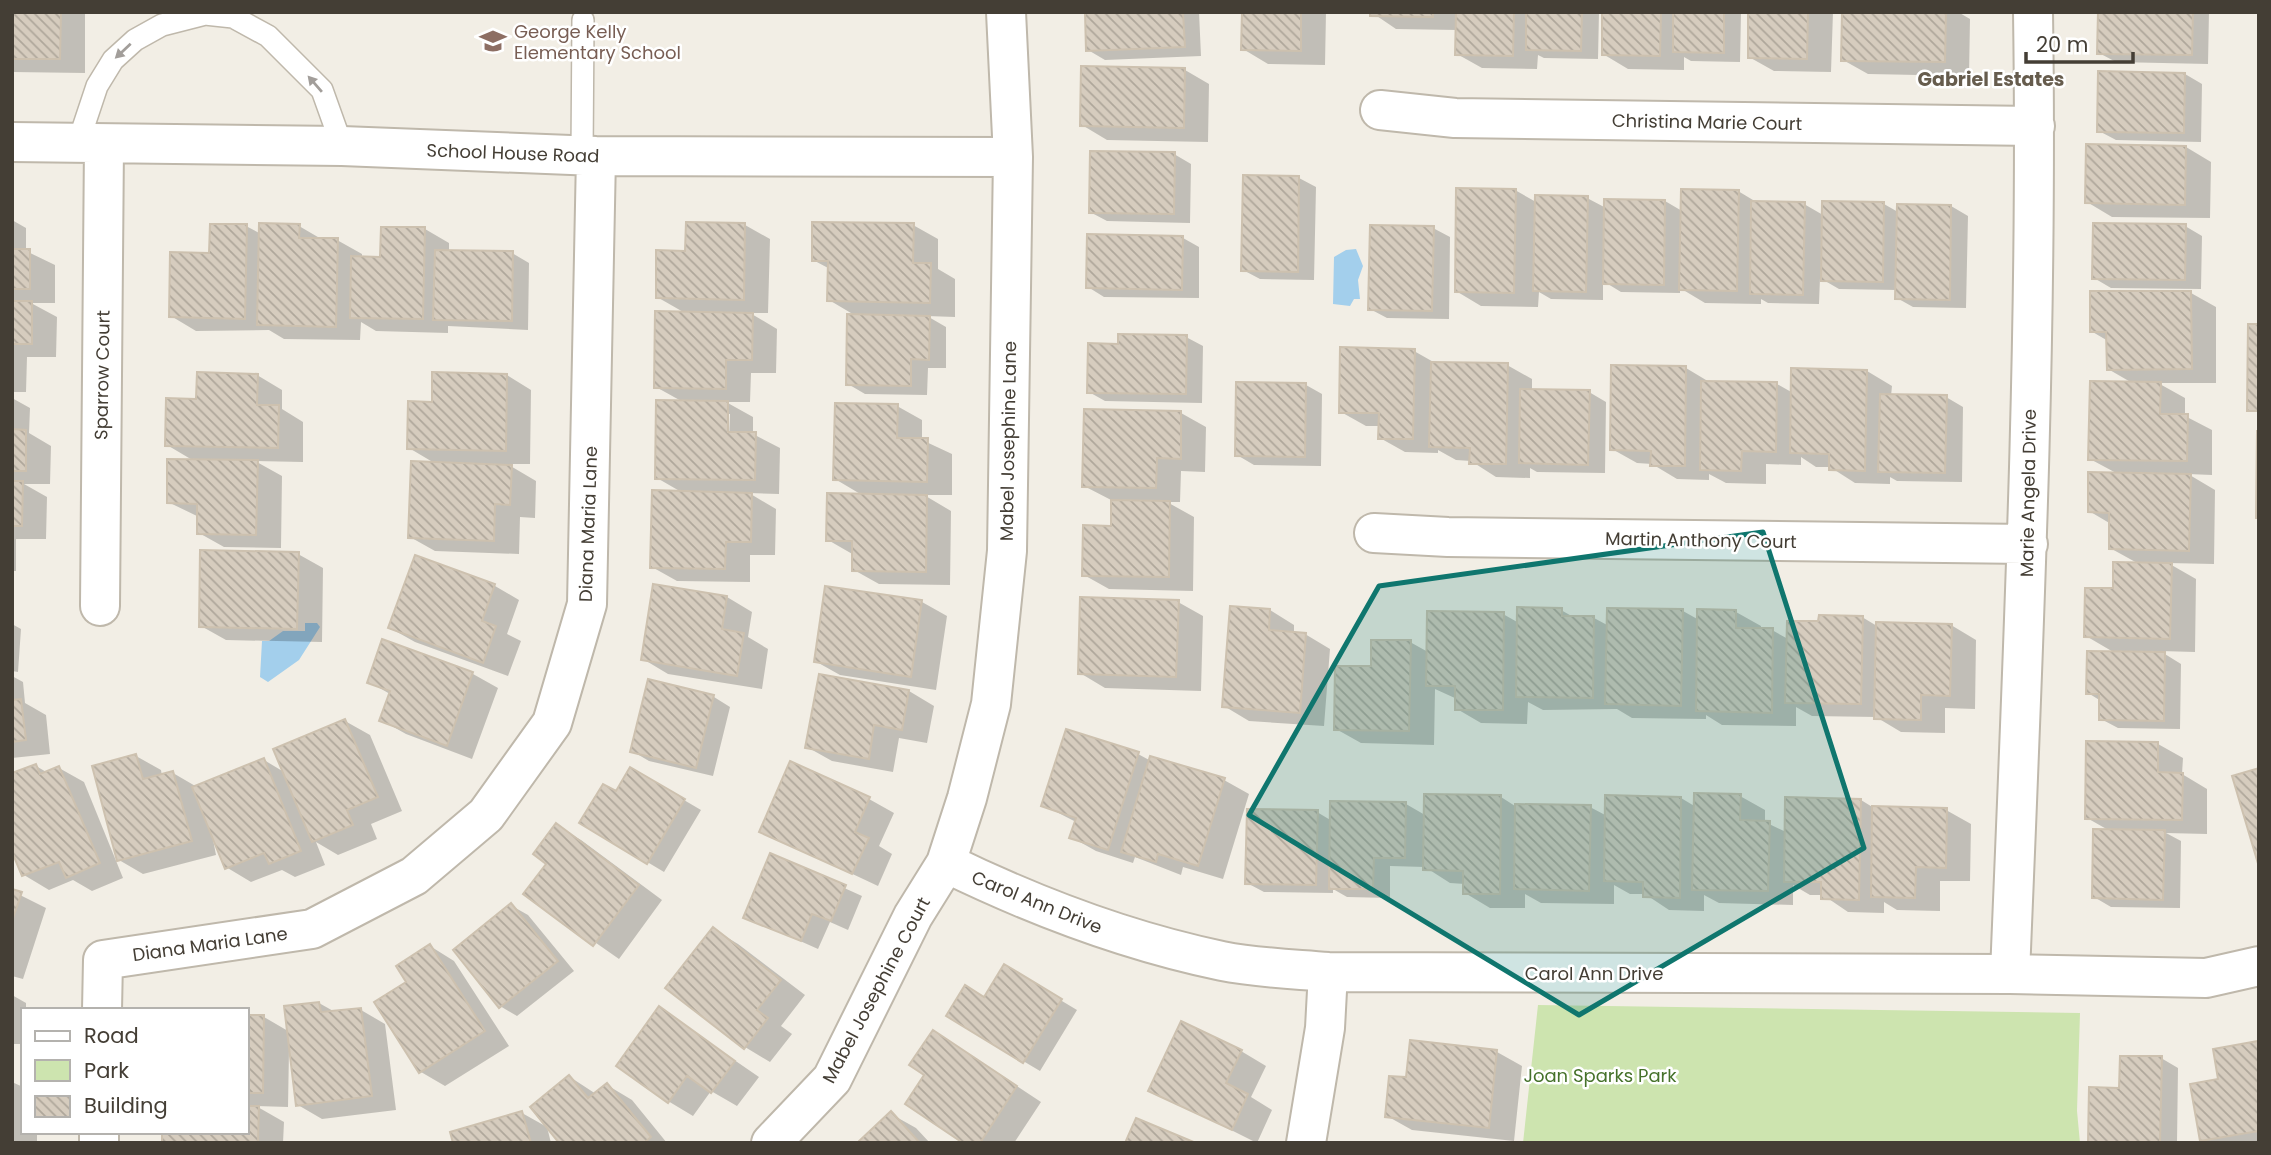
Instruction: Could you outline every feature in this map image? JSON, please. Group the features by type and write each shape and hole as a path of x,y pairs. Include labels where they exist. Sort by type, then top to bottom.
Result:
{"street":[{"name":"Mabel Josephine Lane","path":"946,863 967,798 991,704 1007,551 1013,157 1006,12"},
{"name":"Marie Angela Drive","path":"2010,974 2028,544 2035,126 2033,12"},
{"name":"Christina Marie Court","path":"1380,110 1455,118 2035,126"},
{"name":"School House Road","path":"12,142 342,146 589,156 1013,157"},
{"name":"Sparrow Court","path":"91,144 100,606"},
{"name":"Diana Maria Lane","path":"102,1008 103,960 312,929 414,876 486,815 552,723 587,604 589,156"},
{"name":"Martin Anthony Court","path":"1374,533 1448,537 2028,544"},
{"name":"Carol Ann Drive","path":"946,863 1034,904 1135,939 1224,962 1328,972 2010,974 2206,978 2259,966"},
{"name":"Mabel Josephine Court","path":"771,1143 832,1079 914,916 946,863"},
{"path":"1306,1143 1325,1028 1328,972"}],"lane":[{"path":"91,144 97,86 113,60 135,40 162,25 183,17 205,14 233,17 268,36 322,90 342,146"},
{"path":"583,20 589,156"}],"highlighted area":[{"path":"1763,532 1864,848 1579,1015 1249,815 1379,586"}],"green space":[{"name":"Joan Sparks Park","path":"1538,1005 2080,1013 2077,1111 2080,1143 1523,1143"}],"water":[{"path":"1356,249 1363,266 1358,280 1360,299 1354,299 1350,306 1333,304 1334,257 1346,250"},
{"path":"305,623 317,623 320,627 299,660 268,682 260,677 262,641 269,641 283,631 305,631"}],"building":[{"path":"12,12 61,12 60,59 12,59"},
{"path":"1085,12 1183,12 1185,47 1086,51"},
{"path":"1242,12 1301,12 1301,51 1241,50"},
{"path":"1370,12 1433,12 1433,17 1370,16"},
{"path":"1456,12 1514,12 1513,56 1455,55"},
{"path":"1526,12 1582,12 1581,51 1526,50"},
{"path":"1602,12 1661,12 1660,56 1602,55"},
{"path":"1673,12 1724,12 1724,53 1673,52"},
{"path":"1748,12 1808,12 1807,59 1748,58"},
{"path":"1842,12 1946,12 1945,62 1841,61"},
{"path":"2098,12 2193,12 2192,55 2097,54"},
{"path":"1081,66 1185,68 1184,128 1080,126"},
{"path":"2098,71 2185,73 2184,133 2097,132"},
{"path":"2086,144 2186,146 2185,205 2085,203"},
{"path":"1090,151 1175,152 1174,214 1089,213"},
{"path":"1243,175 1299,176 1298,272 1241,271"},
{"path":"1456,188 1516,189 1514,293 1455,292"},
{"path":"1681,189 1739,190 1737,291 1679,290"},
{"path":"1535,195 1588,196 1586,292 1533,291"},
{"path":"1604,199 1665,200 1664,285 1603,284"},
{"path":"1751,201 1805,202 1803,295 1750,294"},
{"path":"1822,201 1884,202 1883,282 1821,281"},
{"path":"1897,204 1951,205 1950,300 1895,299"},
{"path":"686,222 745,223 744,300 656,298 656,250 685,251"},
{"path":"812,222 914,223 913,263 931,263 930,303 827,301 828,261 812,261"},
{"path":"259,223 300,224 299,238 338,238 336,327 257,325"},
{"path":"2093,223 2186,224 2185,280 2092,279"},
{"path":"210,224 247,224 245,319 169,317 170,252 209,253"},
{"path":"1370,225 1434,226 1432,311 1368,310"},
{"path":"381,227 425,227 423,319 350,318 351,256 380,257"},
{"path":"1087,234 1183,236 1182,290 1086,288"},
{"path":"12,249 30,249 30,289 12,289"},
{"path":"435,250 513,251 512,321 433,320"},
{"path":"2090,291 2191,291 2192,369 2107,370 2106,332 2090,332"},
{"path":"12,301 32,301 32,344 12,344"},
{"path":"655,311 753,313 752,360 726,360 726,389 654,388"},
{"path":"847,314 930,316 929,360 911,359 911,386 846,385"},
{"path":"2248,324 2259,324 2259,411 2247,411"},
{"path":"1118,334 1187,335 1186,394 1087,393 1088,343 1118,344"},
{"path":"1340,347 1415,349 1413,439 1378,439 1379,413 1339,413"},
{"path":"1431,362 1508,363 1506,464 1469,464 1470,448 1429,447"},
{"path":"1611,365 1686,366 1685,466 1650,466 1651,451 1610,450"},
{"path":"1791,368 1867,370 1865,471 1829,470 1829,454 1790,453"},
{"path":"197,372 258,374 257,405 279,405 278,448 165,446 166,398 196,399"},
{"path":"432,372 507,374 506,451 407,449 408,401 432,402"},
{"path":"1701,381 1777,382 1776,452 1742,451 1741,471 1700,470"},
{"path":"2090,381 2161,382 2160,414 2188,414 2187,461 2088,460"},
{"path":"1236,382 1306,383 1305,457 1235,456"},
{"path":"1520,389 1590,390 1588,465 1519,463"},
{"path":"1880,394 1947,395 1945,473 1878,472"},
{"path":"656,400 728,401 728,432 756,432 755,480 655,479"},
{"path":"835,403 898,404 897,438 928,438 927,482 833,480"},
{"path":"1084,409 1181,411 1181,459 1157,458 1156,488 1082,487"},
{"path":"12,429 26,430 26,471 12,471"},
{"path":"2259,431 2259,518 2256,518"},
{"path":"167,459 258,460 256,535 197,534 197,504 167,503"},
{"path":"411,461 512,465 510,505 495,504 494,541 408,538"},
{"path":"2088,472 2191,474 2189,551 2109,549 2109,513 2088,512"},
{"path":"12,481 23,481 22,526 12,526"},
{"path":"652,490 752,493 751,542 726,542 725,569 650,568"},
{"path":"827,493 927,495 926,572 852,571 852,541 826,541"},
{"path":"1111,500 1170,501 1169,577 1082,576 1083,525 1111,526"},
{"path":"200,550 299,552 297,629 199,627"},
{"path":"415,555 495,584 482,621 496,626 483,663 388,628"},
{"path":"2113,562 2172,563 2170,639 2084,637 2085,588 2113,588"},
{"path":"653,584 727,596 722,629 744,633 737,676 641,660"},
{"path":"825,586 922,600 911,677 814,662"},
{"path":"1080,597 1179,600 1176,677 1078,674"},
{"path":"1230,606 1270,609 1269,630 1306,633 1300,713 1222,707"},
{"path":"1517,607 1562,608 1562,616 1594,616 1593,698 1516,697"},
{"path":"1607,608 1683,609 1681,706 1605,704"},
{"path":"1697,609 1736,610 1736,628 1773,628 1772,713 1696,711"},
{"path":"1427,611 1504,612 1503,710 1455,710 1455,686 1426,686"},
{"path":"1819,615 1863,616 1861,704 1785,703 1787,621 1818,621"},
{"path":"1876,622 1952,624 1950,696 1921,695 1921,720 1874,719"},
{"path":"382,639 473,672 447,746 379,721 390,691 367,683"},
{"path":"1371,640 1411,640 1409,731 1334,730 1335,666 1371,666"},
{"path":"2087,651 2165,652 2164,721 2099,720 2099,694 2086,694"},
{"path":"819,674 909,690 902,730 874,725 869,759 805,748"},
{"path":"648,679 714,695 696,768 630,752"},
{"path":"21,699 26,740 12,742 12,700"},
{"path":"345,719 378,797 347,810 353,825 312,842 273,749"},
{"path":"1066,729 1139,752 1108,850 1069,838 1076,818 1041,806"},
{"path":"2086,741 2158,742 2158,772 2183,773 2182,820 2085,819"},
{"path":"136,754 143,779 173,771 192,841 117,861 92,766"},
{"path":"1150,756 1225,778 1198,866 1158,854 1156,862 1121,852"},
{"path":"264,758 301,851 269,864 264,853 225,869 192,787"},
{"path":"790,761 870,797 855,832 869,838 852,874 759,832"},
{"path":"36,764 40,774 59,766 100,863 66,878 59,862 22,876 12,852 12,773"},
{"path":"630,767 685,799 647,864 579,823 603,784 616,791"},
{"path":"2259,768 2259,867 2232,776"},
{"path":"1694,793 1741,794 1740,820 1770,821 1768,891 1692,890"},
{"path":"1424,794 1501,795 1500,894 1463,894 1463,871 1423,870"},
{"path":"1605,795 1681,797 1680,898 1643,897 1643,882 1604,881"},
{"path":"1785,797 1861,799 1859,900 1821,899 1821,882 1784,882"},
{"path":"1330,801 1406,802 1405,858 1374,858 1373,889 1329,889"},
{"path":"1515,804 1591,805 1589,891 1514,889"},
{"path":"1872,806 1947,808 1946,868 1916,867 1915,898 1871,897"},
{"path":"1247,809 1318,810 1316,885 1245,884"},
{"path":"556,823 639,885 593,946 523,894 546,864 533,854"},
{"path":"2093,829 2165,830 2163,900 2092,898"},
{"path":"770,853 846,885 831,921 812,914 801,941 743,918"},
{"path":"12,889 22,892 12,921"},
{"path":"511,903 558,961 499,1008 453,950"},
{"path":"713,927 781,980 757,1010 768,1018 744,1049 665,988"},
{"path":"430,944 485,1031 419,1073 374,1002 406,982 396,966"},
{"path":"1004,964 1062,999 1023,1063 946,1016 965,985 984,997"},
{"path":"319,1002 321,1012 361,1008 372,1096 296,1106 284,1006"},
{"path":"659,1006 735,1061 711,1093 687,1076 668,1103 616,1066"},
{"path":"248,1015 264,1015 263,1093 248,1093"},
{"path":"1181,1021 1242,1050 1226,1083 1248,1094 1232,1130 1148,1091"},
{"path":"933,1030 1017,1086 980,1143 963,1143 905,1104 924,1075 909,1065"},
{"path":"1410,1040 1497,1050 1489,1128 1385,1117 1389,1076 1406,1077"},
{"path":"2258,1041 2259,1131 2200,1141 2190,1084 2218,1079 2213,1049"},
{"path":"2120,1056 2162,1056 2160,1143 2088,1143 2089,1087 2119,1088"},
{"path":"569,1075 588,1098 607,1083 651,1137 644,1143 559,1143 530,1107"},
{"path":"248,1106 259,1106 258,1143 162,1143 162,1134 248,1134"},
{"path":"522,1111 531,1143 453,1143 450,1132"},
{"path":"891,1111 920,1143 857,1143"},
{"path":"1136,1118 1196,1143 1125,1143"}],"place":[{"name":"George Kelly Elementary School","path":"493,41"}],"district":[{"name":"Gabriel Estates","path":"1991,79"}]}
